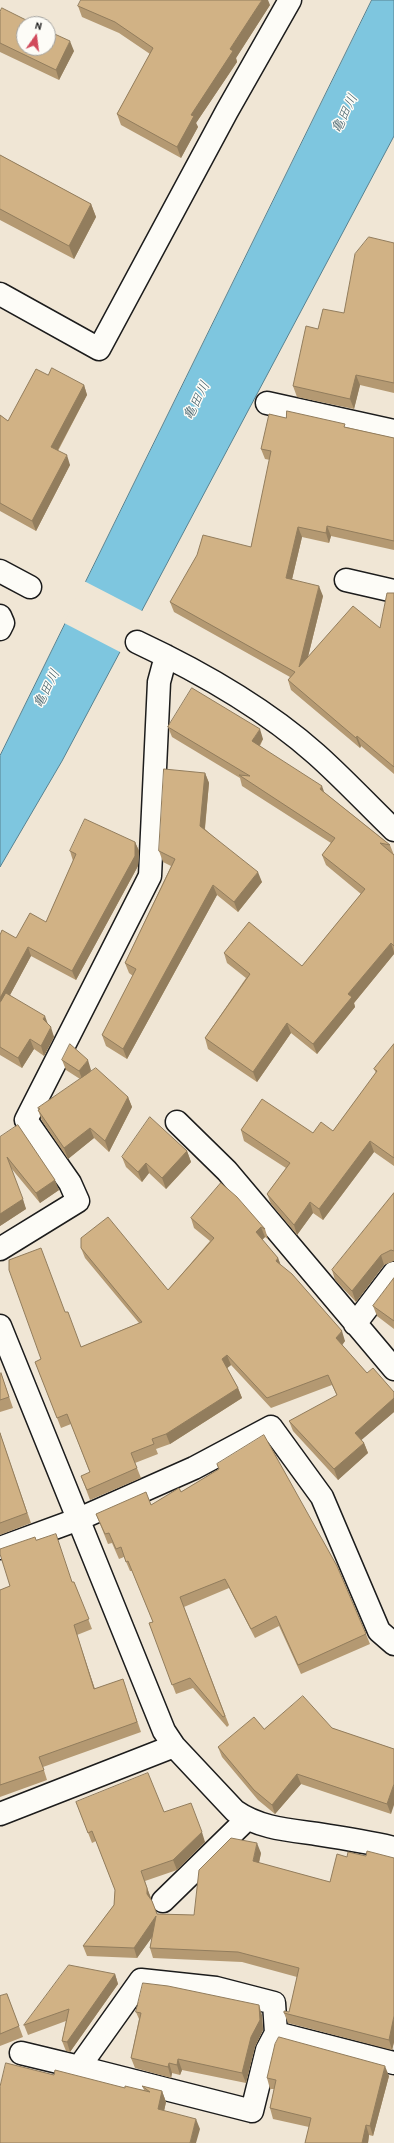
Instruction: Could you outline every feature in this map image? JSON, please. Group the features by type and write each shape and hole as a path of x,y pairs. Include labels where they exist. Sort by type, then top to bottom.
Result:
{"street":[{"path":"0,294 98,349 227,111 290,0"},
{"path":"267,403 394,431"},
{"path":"0,571 30,587"},
{"path":"346,580 394,590"},
{"path":"0,616 3,623 0,629"},
{"path":"137,642 193,669 258,708 316,754 394,830"},
{"path":"0,1249 78,1201 70,1183 26,1120 150,876 159,682 166,656"},
{"path":"177,1122 227,1172 394,1369"},
{"path":"355,1324 394,1273"},
{"path":"0,1326 164,1730 174,1746 235,1811 246,1820 269,1827 368,1842 394,1848"},
{"path":"0,1548 79,1519 194,1468 271,1427 322,1497 379,1631 394,1644"},
{"path":"0,1814 174,1746"},
{"path":"162,1901 246,1820"},
{"path":"20,2053 252,2111 267,2050 276,2033 274,2003 216,1988 141,1980 79,2067"},
{"path":"276,2033 394,2063"}],"water":[{"name":"亀田川","path":"372,0 394,0 394,136 62,761 0,867 0,756"}],"pier":[{"path":"84,581 144,612 122,653 64,623"}],"building":[{"path":"81,0 262,0 230,49 233,51 191,115 194,116 177,147 117,114 153,48 115,22 78,6"},
{"path":"2,8 18,16 16,16 16,51 0,43 0,12"},
{"path":"56,35 70,41 56,70 27,56 56,56"},
{"path":"0,155 91,204 69,246 0,209"},
{"path":"369,237 394,243 394,383 356,375 350,399 293,386 306,326 318,329 323,309 344,313 355,254"},
{"path":"52,368 84,385 51,447 67,455 32,521 0,503 0,415 8,421 36,369 48,375"},
{"path":"287,411 345,424 344,427 394,438 394,541 327,526 326,533 298,527 286,578 319,586 299,667 353,606 380,628 387,593 394,593 394,767 357,736 356,738 288,680 295,672 170,602 197,555 203,535 251,547 271,451 261,449 269,414 286,418"},
{"path":"192,688 260,729 252,741 322,786 320,789 390,845 380,843 394,855 394,946 391,943 348,994 352,997 313,1044 287,1023 253,1072 205,1038 250,974 224,953 249,922 302,966 365,889 322,855 335,838 239,775 250,776 168,727"},
{"path":"164,769 205,773 200,826 258,872 234,902 213,885 123,1049 102,1035 136,969 125,963 175,859 159,851"},
{"path":"85,819 135,842 135,856 72,971 28,947 0,998 0,935 2,930 16,938 30,913 46,922 76,854 70,851"},
{"path":"6,993 45,1016 43,1019 51,1027 41,1046 30,1039 18,1058 0,1047 0,1003"},
{"path":"70,1044 88,1060 79,1071 62,1060"},
{"path":"394,1044 394,1158 370,1141 319,1209 310,1202 294,1225 267,1194 290,1163 241,1130 262,1099 313,1133 321,1122 333,1131 377,1071 374,1069"},
{"path":"96,1068 128,1097 105,1141 90,1128 64,1148 38,1108"},
{"path":"150,1117 187,1151 162,1178 146,1163 138,1172 122,1157"},
{"path":"18,1125 55,1180 36,1193 7,1157 23,1199 0,1214 0,1137"},
{"path":"221,1183 237,1197 265,1229 261,1227 256,1232 278,1258 276,1261 292,1274 342,1331 336,1338 367,1373 373,1368 394,1392 394,1398 355,1433 364,1443 334,1469 289,1421 337,1395 328,1375 267,1398 227,1355 222,1359 238,1388 166,1434 152,1439 154,1444 131,1453 137,1468 87,1490 81,1476 90,1472 67,1414 57,1418 35,1362 41,1359 9,1270 9,1260 41,1248 65,1312 68,1312 81,1347 142,1322 81,1248 81,1238 108,1217 168,1290 214,1238 191,1218"},
{"path":"394,1193 394,1251 391,1250 381,1255 352,1291 332,1270"},
{"path":"394,1278 394,1321 373,1306"},
{"path":"1,1373 9,1397 0,1400 0,1374"},
{"path":"0,1433 27,1513 0,1523"},
{"path":"264,1435 337,1566 366,1634 298,1665 276,1616 251,1629 225,1579 180,1597 225,1716 223,1717 190,1678 172,1685 149,1623 153,1622 128,1561 126,1562 121,1547 116,1549 109,1533 105,1534 96,1514 146,1492 151,1505 179,1488 181,1492 219,1469 217,1464"},
{"path":"56,1534 72,1582 74,1582 89,1619 74,1625 94,1689 123,1679 137,1722 39,1757 44,1770 0,1785 0,1590 10,1586 0,1554 0,1549 35,1537 36,1540"},
{"path":"303,1696 332,1728 394,1749 394,1784 387,1804 297,1774 272,1805 254,1790 218,1747 254,1717 264,1729"},
{"path":"148,1773 164,1812 191,1803 202,1832 173,1860 141,1871 147,1888 147,1894 152,1901 157,1914 194,1915 199,1870 231,1838 257,1843 253,1861 330,1882 337,1854 347,1857 348,1852 366,1856 367,1851 394,1858 394,2016 389,2040 284,2013 284,2011 289,2012 299,1968 238,1952 150,1948 156,1916 134,1948 83,1946 114,1905 115,1890 92,1831 88,1833 76,1802"},
{"path":"69,1965 115,1974 67,2042 62,2041 69,2009 24,2025"},
{"path":"143,1983 168,1986 259,2005 260,2020 251,2037 242,2073 178,2059 177,2065 169,2063 168,2067 131,2058 141,2013 136,2012"},
{"path":"7,1994 19,2026 0,2034 0,1996"},
{"path":"279,2037 385,2066 370,2126 366,2125 362,2143 305,2143 311,2118 270,2108 276,2080 267,2078 275,2044"},
{"path":"6,2063 54,2075 55,2070 125,2088 125,2086 150,2092 142,2086 162,2091 158,2109 196,2119 190,2143 0,2143 0,2087"}]}
